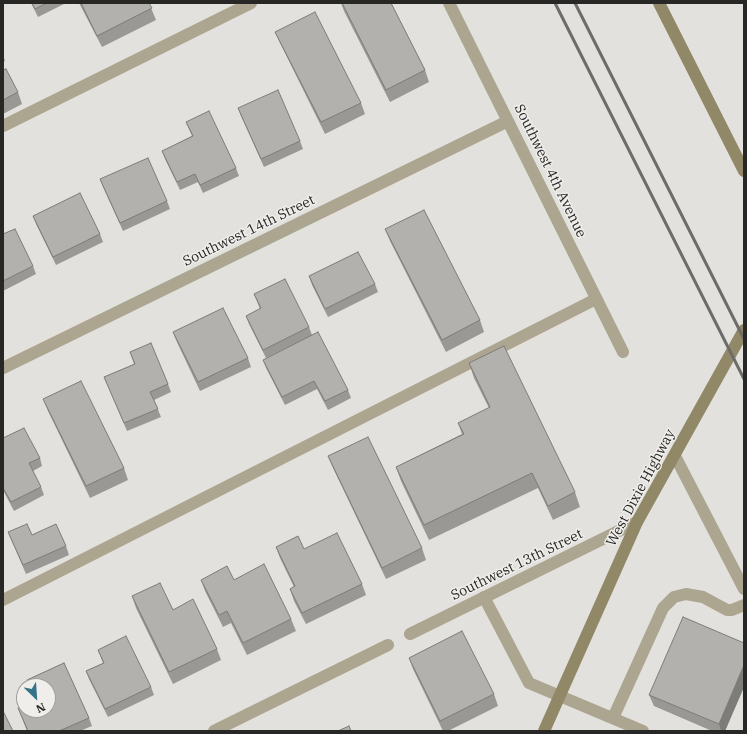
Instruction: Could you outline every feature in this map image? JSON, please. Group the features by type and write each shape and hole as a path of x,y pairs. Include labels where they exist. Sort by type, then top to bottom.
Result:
{"main road":[{"path":"659,3 744,171"},
{"name":"West Dixie Highway","path":"544,731 637,522 744,330"}],"street":[{"path":"3,126 251,3"},
{"name":"Southwest 4th Avenue","path":"449,3 623,352"},
{"name":"Southwest 14th Street","path":"3,368 508,122"},
{"path":"3,600 596,299"},
{"path":"675,456 744,589"},
{"name":"Southwest 13th Street","path":"410,634 637,522"},
{"path":"613,718 663,608 674,597 686,594 703,597 727,610 732,610 744,605"},
{"path":"484,597 529,683 643,731"},
{"path":"214,731 388,645"}],"building":[{"path":"32,3 47,3 35,9"},
{"path":"81,3 149,3 152,8 97,36"},
{"path":"342,3 391,3 425,70 386,90"},
{"path":"315,12 361,103 321,122 275,32"},
{"path":"6,69 18,92 3,100 3,70"},
{"path":"278,90 300,141 261,159 238,108"},
{"path":"209,111 236,168 200,185 195,174 177,182 162,151 193,136 186,122"},
{"path":"148,158 167,201 120,223 100,179"},
{"path":"80,193 100,234 53,257 33,216"},
{"path":"424,210 480,320 442,340 385,229"},
{"path":"15,229 33,266 3,281 3,234"},
{"path":"358,252 375,284 325,309 309,276"},
{"path":"285,279 309,327 263,350 246,316 261,308 254,294"},
{"path":"223,308 248,358 198,382 173,332"},
{"path":"318,332 348,390 325,401 314,381 282,397 263,360"},
{"path":"151,343 168,384 150,392 158,409 124,423 104,377 135,364 130,352"},
{"path":"504,346 575,492 548,506 532,473 424,525 396,467 464,434 458,423 490,407 469,363"},
{"path":"81,381 124,468 86,486 43,399"},
{"path":"24,428 40,458 29,463 41,487 11,502 3,488 3,438"},
{"path":"368,437 422,548 382,568 328,456"},
{"path":"27,524 32,535 56,524 66,546 23,565 8,532"},
{"path":"337,533 362,584 302,613 290,589 295,586 276,547 298,536 304,549"},
{"path":"264,564 291,619 243,643 227,611 219,615 201,580 227,566 234,580"},
{"path":"160,583 173,610 193,599 217,649 169,672 132,596"},
{"path":"683,617 744,643 744,665 719,724 649,695"},
{"path":"462,631 494,694 440,721 409,658"},
{"path":"126,636 151,687 105,709 86,671 104,663 98,650"},
{"path":"64,663 89,718 59,731 28,731 22,718 56,718 56,678 31,678"},
{"path":"3,711 13,731 3,731"},
{"path":"349,726 351,731 338,731"}],"railway":[{"path":"555,3 744,379"},
{"path":"575,3 744,339"}]}
